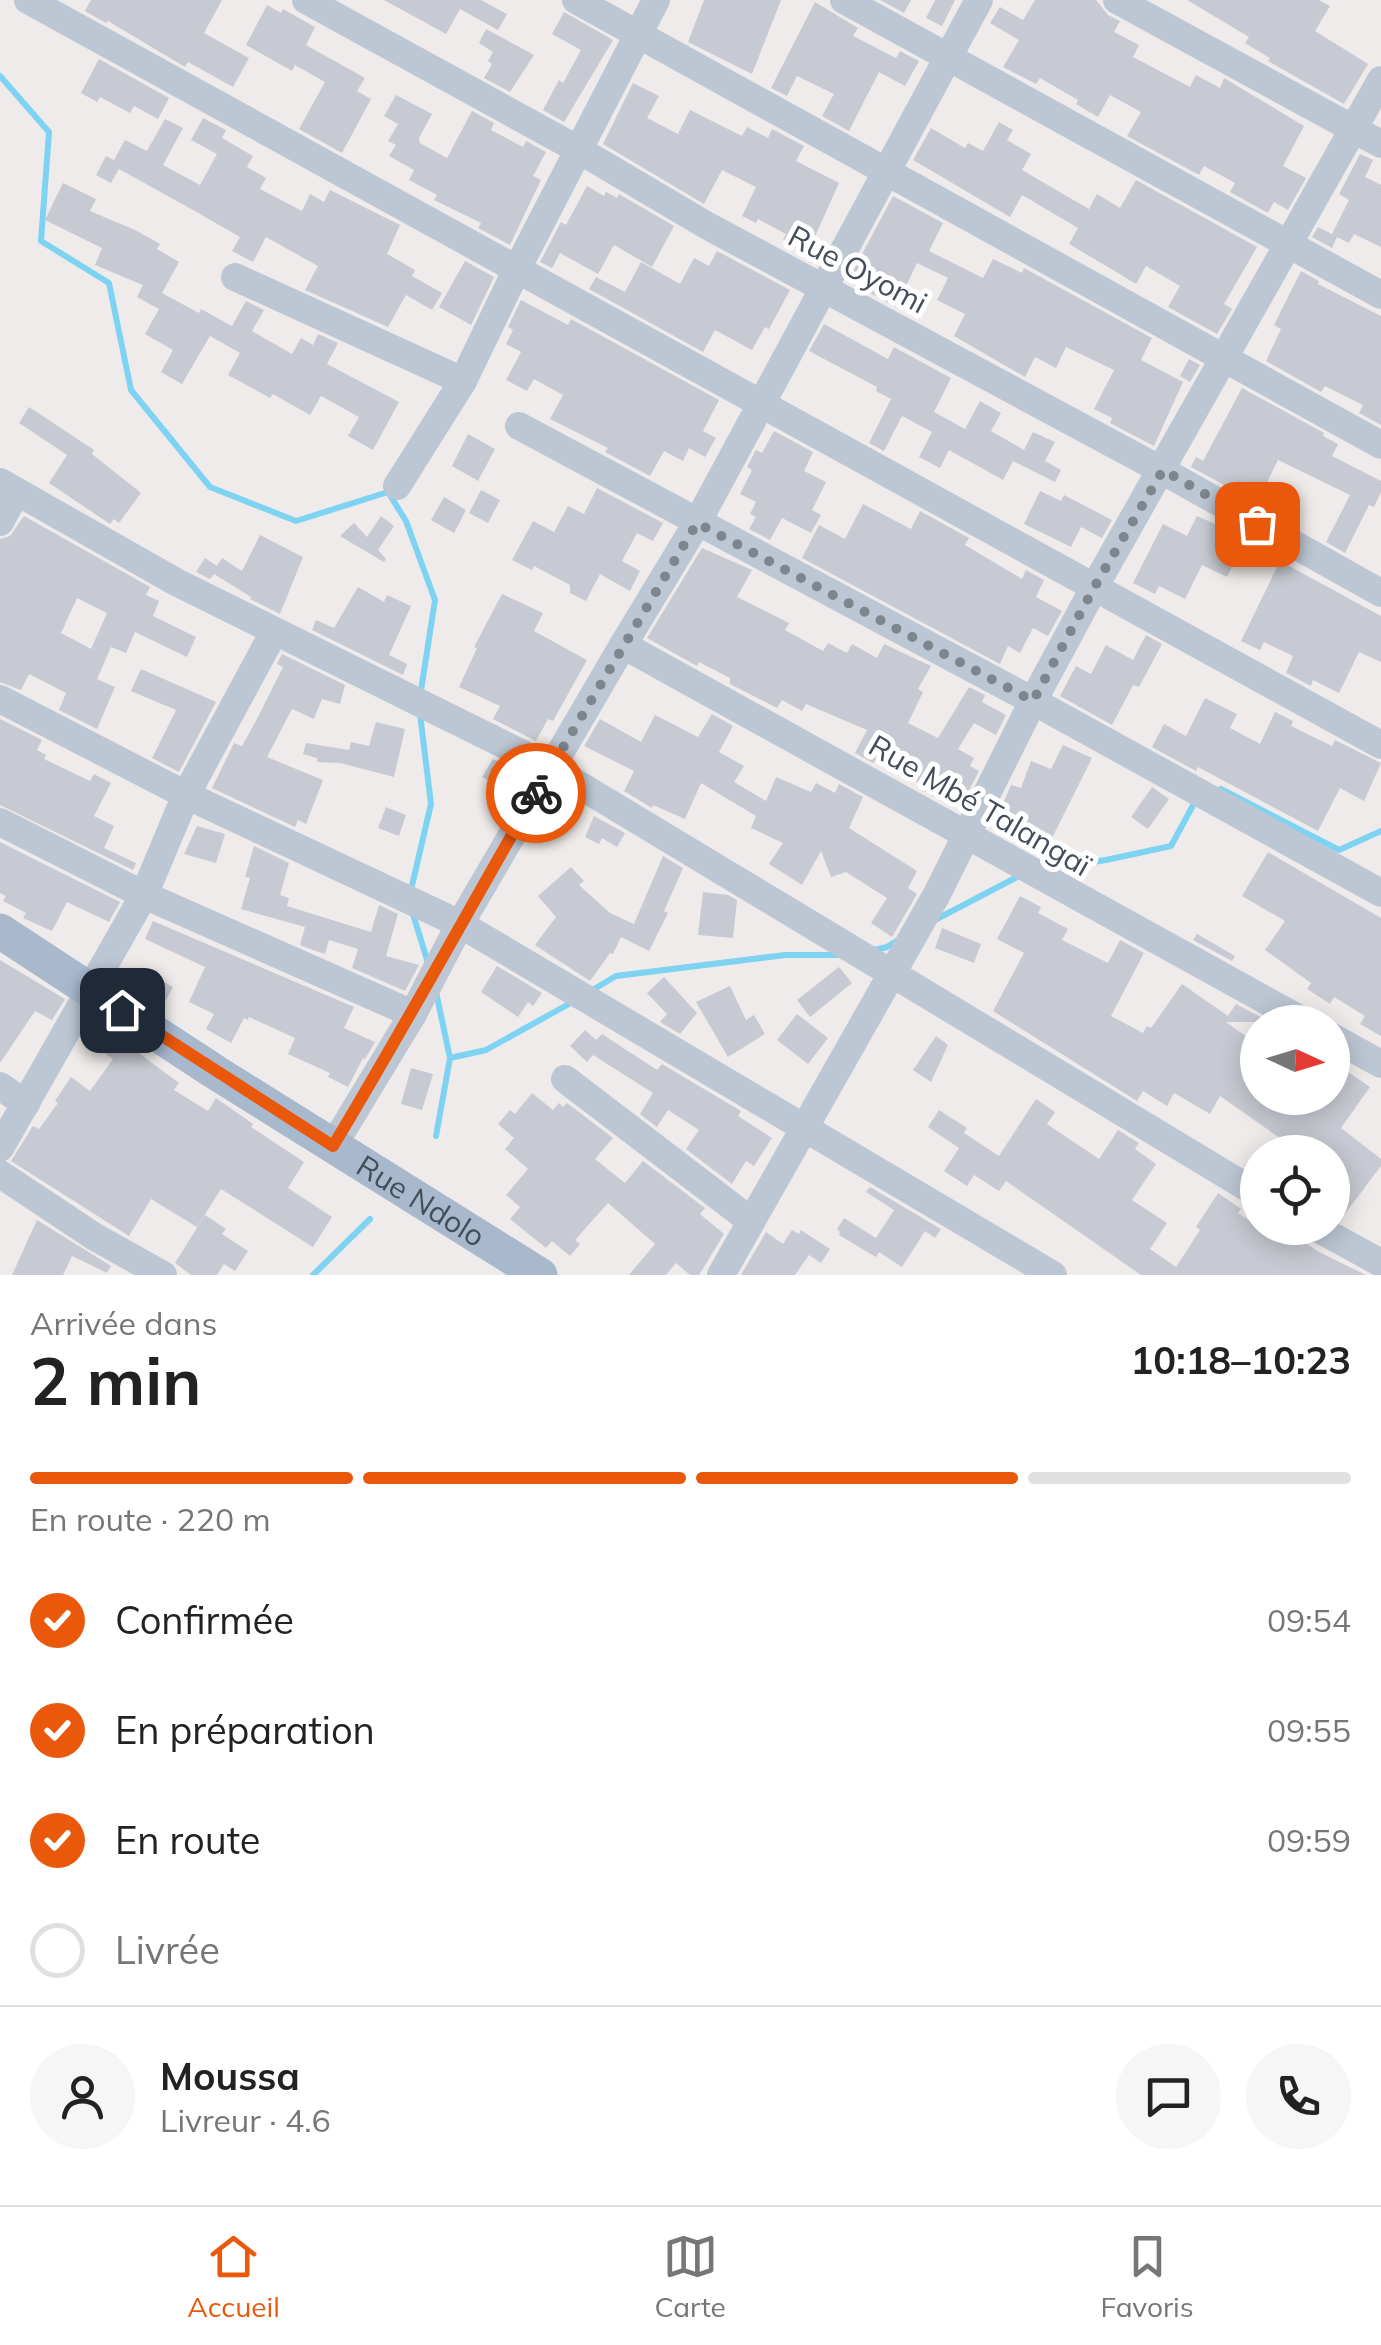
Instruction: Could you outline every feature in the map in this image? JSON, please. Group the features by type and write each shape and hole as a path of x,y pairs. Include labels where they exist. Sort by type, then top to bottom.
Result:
{"main road":[{"name":"Rue Ndolo","path":"0,931 540,1275"}],"street":[{"path":"28,0 1381,745"},
{"name":"Rue Oyomi","path":"306,0 579,150 706,225 825,286 1381,592"},
{"path":"576,0 1381,444"},
{"path":"398,486 463,381 656,0"},
{"path":"844,0 1381,295"},
{"path":"333,1146 413,1014 550,768 697,523 979,0"},
{"path":"1117,0 1381,144"},
{"path":"722,1275 937,894 1095,586 1381,80"},
{"path":"235,277 463,381"},
{"path":"519,426 1033,701 1381,893"},
{"path":"0,522 8,488 176,582 550,768 1240,1183"},
{"path":"0,1148 144,895 186,796 274,632"},
{"name":"Rue Mbé Talangaï","path":"622,645 1274,1005"},
{"path":"0,699 186,796 460,924 1053,1275"},
{"path":"0,822 144,895 413,1014"},
{"path":"1350,1048 1381,1064"},
{"path":"565,1079 751,1222"},
{"path":"0,1086 26,1104"},
{"path":"0,1174 95,1238 163,1275"},
{"path":"1348,1245 1381,1263"}],"building":[{"path":"91,0 222,0 204,33 249,58 233,87 188,62 185,67 85,11"},
{"path":"384,0 481,0 507,14 498,30 460,9 446,34"},
{"path":"704,0 781,0 752,74 688,42"},
{"path":"880,0 911,0 904,13"},
{"path":"935,0 955,0 942,26 926,18"},
{"path":"1035,0 1096,0 1108,15 1120,21 1114,32 1139,45 1133,57 1190,87 1196,75 1220,88 1224,78 1304,126 1283,166 1306,178 1288,210 1274,202 1268,213 1230,192 1235,183 1204,166 1199,175 1127,136 1141,112 1110,95 1098,117 1040,78 1036,84 1003,67 1019,40 990,23 1000,7 1023,20"},
{"path":"1187,0 1319,0 1330,6 1315,31 1368,64 1344,104 1268,61 1270,58 1245,43 1249,37"},
{"path":"815,2 858,28 853,36 896,58 900,51 919,61 905,86 879,72 849,131 822,116 834,94 797,76 787,96 771,88"},
{"path":"267,5 281,13 283,9 315,27 306,45 365,78 357,91 371,99 342,153 299,129 325,82 295,65 292,71 246,45"},
{"path":"564,12 613,40 564,122 543,110 581,50 552,34"},
{"path":"486,29 534,55 510,92 484,78 493,52 479,43"},
{"path":"99,59 169,98 158,119 134,106 130,113 100,97 97,102 81,93"},
{"path":"633,83 659,96 647,118 678,134 690,110 742,136 747,127 768,138 772,129 804,146 796,161 839,183 808,252 783,239 786,234 758,219 756,223 742,216 756,187 722,170 704,204 603,144"},
{"path":"396,95 432,114 420,143 447,158 472,111 494,123 491,130 523,147 526,141 546,152 533,176 541,180 510,245 478,228 481,223 434,200 437,195 409,180 414,170 389,156 396,145 388,141 398,124 384,116"},
{"path":"203,118 226,130 222,138 253,156 247,167 266,178 260,189 302,211 310,194 324,202 330,190 400,225 387,254 415,270 412,276 442,293 432,310 406,295 388,327 305,290 318,266 266,237 253,262 232,251 240,237 193,210 119,169 111,183 96,175 106,156 114,160 125,140 147,151 165,119 183,128 163,165 200,185 217,154 191,140"},
{"path":"999,122 1013,130 1007,140 1031,154 1022,170 1089,209 1097,194 1120,208 1136,180 1257,247 1224,304 1232,309 1217,334 1168,307 1180,286 1146,266 1136,284 1069,244 1078,228 1022,195 1010,217 913,160 931,128 965,148 968,143 983,151"},
{"path":"1360,154 1373,160 1365,177 1381,185 1381,247 1354,234 1349,243 1337,237 1332,248 1312,237 1318,227 1332,234 1349,200 1339,194"},
{"path":"63,183 96,199 90,211 160,244 157,249 179,262 162,293 232,326 246,301 264,310 252,331 292,354 301,338 313,345 318,334 338,343 327,364 399,402 373,450 348,436 359,417 321,396 310,415 228,375 240,353 210,336 182,384 161,372 173,350 145,334 159,309 137,297 143,285 95,265 102,248 45,220"},
{"path":"587,186 604,196 606,192 617,198 619,194 674,226 652,267 614,245 598,274 560,253 552,268 540,262 561,222 566,225"},
{"path":"893,196 943,223 929,251 983,278 993,259 1022,273 1024,268 1152,338 1141,360 1183,382 1154,446 1110,423 1112,418 1094,409 1114,370 1066,347 1056,368 1035,357 1025,377 954,336 965,314 937,300 948,278 917,263 896,307 864,290 869,280 853,271"},
{"path":"717,251 790,290 769,329 765,327 752,350 715,330 703,352 589,289 596,277 625,292 641,262 680,284 694,258 709,266"},
{"path":"465,261 494,277 471,325 439,307"},
{"path":"1301,271 1381,316 1381,425 1359,413 1363,405 1325,386 1321,392 1266,361 1281,329 1274,325"},
{"path":"521,300 568,325 571,319 719,400 703,431 716,438 705,457 689,448 683,461 664,451 650,476 605,452 608,448 550,419 563,395 534,379 527,391 506,380 521,352 506,344 513,330 508,327"},
{"path":"824,324 888,359 894,347 951,378 934,412 965,429 980,401 1001,413 991,431 1024,450 1033,432 1055,442 1045,461 1061,470 1055,482 1013,461 1003,480 949,450 940,468 919,457 932,432 902,416 884,451 869,443 891,399 876,391 877,387 809,351"},
{"path":"1189,359 1200,365 1190,382 1180,376"},
{"path":"1242,388 1324,433 1338,444 1332,456 1381,481 1374,507 1369,505 1345,553 1326,542 1350,495 1278,460 1257,503 1191,467 1196,457 1203,461"},
{"path":"29,407 94,450 92,454 141,493 119,523 114,519 110,524 49,483 67,455 19,423"},
{"path":"774,431 813,452 804,471 826,482 812,510 821,515 811,533 782,518 770,540 749,529 756,517 750,514 756,502 740,494 752,470 747,467 756,450 762,453"},
{"path":"468,434 495,449 478,481 452,466"},
{"path":"597,488 663,523 653,541 637,533 622,561 640,571 630,591 600,574 586,601 570,593 570,585 534,566 532,570 512,560 533,521 554,532 568,506 584,514"},
{"path":"481,490 500,500 488,523 469,513"},
{"path":"1040,491 1061,501 1064,495 1112,520 1102,538 1081,527 1071,547 1024,524"},
{"path":"444,497 466,510 454,533 431,520"},
{"path":"863,504 911,529 920,511 969,538 965,545 1022,579 1026,570 1044,580 1036,597 1062,611 1048,636 1033,628 1020,653 1008,646 1000,664 802,558 819,525 845,539"},
{"path":"24,516 150,587 146,595 159,601 153,616 196,637 187,657 135,632 126,653 111,647 97,679 115,687 97,729 59,710 66,693 29,674 21,690 0,682 0,539 10,536","holes":["77,598 107,613 91,649 61,633"]},
{"path":"381,516 394,526 378,550 386,559 384,562 340,536 354,523 367,537"},
{"path":"1197,516 1246,538 1227,577 1202,565 1185,599 1159,586 1155,594 1133,583 1163,524 1187,536"},
{"path":"260,535 303,557 280,614 214,574 210,579 196,572 205,558 217,566 222,558 242,571"},
{"path":"702,548 752,570 737,597 789,623 785,630 823,651 828,643 847,653 852,644 877,658 884,644 931,666 918,689 923,692 908,723 938,738 969,687 985,695 982,702 1006,715 996,735 974,723 958,749 974,758 970,766 979,771 966,796 958,791 950,806 876,759 873,763 855,753 867,730 806,704 802,711 782,700 777,708 730,684 730,678 699,662 697,666 647,638"},
{"path":"1280,561 1381,616 1381,662 1359,652 1339,693 1313,680 1311,686 1286,673 1293,656 1264,642 1260,650 1241,641"},
{"path":"358,587 384,602 387,595 411,606 389,655 407,664 403,675 312,630 316,620 334,628"},
{"path":"502,594 543,613 534,631 587,660 553,721 548,719 536,741 493,719 500,706 459,687 477,648 474,647"},
{"path":"1146,635 1162,644 1139,687 1133,685 1112,725 1060,696 1076,666 1091,674 1106,645 1133,660"},
{"path":"282,654 345,685 340,704 322,699 314,719 292,709 267,757 323,780 306,824 298,820 295,827 212,788 234,743 242,746 257,719 283,667 277,664"},
{"path":"141,669 216,702 179,772 152,758 176,710 131,691"},
{"path":"1205,698 1237,714 1230,728 1260,744 1275,712 1293,721 1291,726 1332,746 1335,740 1381,763 1364,801 1340,788 1318,831 1152,747 1164,724 1186,736"},
{"path":"712,714 733,726 719,752 744,766 734,782 766,801 776,777 811,792 816,783 835,793 839,784 863,797 849,828 917,871 908,888 917,894 892,937 871,923 887,898 846,872 831,877 821,851 802,885 769,864 783,843 751,828 756,816 701,783 685,819 653,805 652,808 624,791 634,771 584,746 600,719 641,742 655,715 698,737"},
{"path":"0,719 42,740 37,750 46,755 44,759 90,781 94,774 111,783 94,816 114,826 104,848 136,863 133,870 0,805"},
{"path":"376,722 405,729 394,777 340,763 317,762 317,758 303,754 306,743 349,750 351,742 369,746"},
{"path":"1063,745 1092,758 1043,856 992,829 1011,785 1021,788 1031,761 1051,769"},
{"path":"493,759 527,775 515,796 482,777"},
{"path":"1152,787 1169,799 1148,829 1131,817"},
{"path":"386,807 406,815 399,836 378,828"},
{"path":"594,816 625,833 617,847 602,838 599,844 585,837"},
{"path":"197,826 225,834 216,863 184,854"},
{"path":"0,842 120,902 109,922 67,902 52,931 23,918 26,913 3,901 6,896 0,893"},
{"path":"254,846 289,863 280,895 289,898 287,906 371,932 379,905 398,914 386,956 419,965 405,991 352,968 358,949 329,940 325,954 310,949 300,945 305,927 241,909"},
{"path":"1268,852 1381,918 1381,1036 1360,1024 1365,1016 1334,997 1330,1004 1307,989 1311,983 1265,950 1285,921 1242,896"},
{"path":"663,856 683,868 664,911 668,913 649,951 621,937 613,954 590,981 535,945 556,917 538,896 571,867 584,881 579,885 610,913 634,924"},
{"path":"703,892 737,900 733,938 698,935"},
{"path":"1020,896 1041,907 1038,913 1068,929 1062,940 1108,963 1120,940 1144,953 1111,1016 1143,1033 1147,1026 1151,1028 1182,984 1228,1016 1236,1004 1240,1006 1240,1022 1226,1022 1240,1032 1240,1110 1220,1096 1210,1114 1174,1093 1167,1106 1143,1091 1137,1101 993,1011 1024,953 997,939"},
{"path":"153,921 354,1007 344,1028 375,1042 348,1087 328,1077 330,1073 288,1054 295,1038 249,1017 244,1018 231,1043 206,1029 214,1014 189,1002 205,967 145,939"},
{"path":"942,928 981,944 974,963 935,948"},
{"path":"1197,934 1235,956 1232,961 1193,940"},
{"path":"0,960 65,999 52,1020 35,1011 0,1063"},
{"path":"497,966 542,993 533,1006 528,1002 518,1017 481,992"},
{"path":"839,967 852,983 810,1017 797,1000"},
{"path":"149,973 173,987 165,1002 140,988"},
{"path":"664,977 697,1013 680,1034 660,1022 667,1014 647,993"},
{"path":"730,986 746,1020 754,1015 765,1034 728,1057 696,1002"},
{"path":"797,1014 828,1038 808,1064 777,1040"},
{"path":"93,1019 179,1083 174,1090 208,1111 216,1098 304,1162 288,1188 332,1217 313,1247 221,1189 197,1227 151,1199 129,1236 11,1161 33,1126 39,1129 58,1103 55,1101 71,1077 90,1091 113,1059 83,1038"},
{"path":"585,1030 596,1040 602,1034 657,1070 662,1064 741,1111 738,1116 772,1138 754,1166 746,1161 732,1184 686,1149 699,1130 668,1110 657,1127 640,1114 653,1093 593,1055 587,1062 570,1046"},
{"path":"936,1036 948,1045 931,1082 913,1070"},
{"path":"411,1068 433,1074 422,1110 401,1104"},
{"path":"1350,1073 1370,1087 1341,1128 1381,1159 1381,1166 1350,1207 1350,1135 1275,1135 1247,1115 1350,1115"},
{"path":"532,1093 553,1110 559,1103 563,1107 567,1103 613,1138 595,1159 625,1183 643,1161 705,1208 700,1214 724,1234 699,1275 690,1275 676,1263 666,1275 629,1275 655,1244 608,1203 575,1240 580,1244 570,1256 552,1241 546,1248 510,1219 520,1207 506,1195 528,1169 505,1149 514,1138 498,1124 510,1110 515,1114"},
{"path":"1036,1099 1055,1112 1047,1124 1099,1159 1118,1130 1139,1143 1135,1149 1156,1164 1132,1200 1167,1223 1150,1249 1176,1267 1218,1193 1240,1208 1240,1245 1308,1245 1366,1275 1141,1275 1006,1181 999,1191 974,1175 967,1186 944,1171 959,1148 928,1127 939,1110 967,1128 964,1133 999,1156"},
{"path":"870,1187 941,1229 935,1238 925,1231 902,1267 839,1235 837,1229 844,1218 876,1238 894,1210 866,1192"},
{"path":"205,1215 226,1229 222,1234 248,1251 235,1271 224,1264 217,1275 191,1275 175,1263"},
{"path":"37,1220 111,1266 107,1273 72,1256 63,1275 12,1275"},
{"path":"792,1230 799,1234 801,1230 830,1249 821,1263 809,1255 795,1275 741,1275 766,1232 783,1244"}],"waterway":[{"path":"0,76 49,132 41,241 109,283 131,390 210,487 296,521 388,492 406,521 435,600 420,697"},
{"path":"410,894 431,804 420,714"},
{"path":"1221,789 1339,850 1381,831"},
{"path":"1045,869 1171,846 1197,798"},
{"path":"933,921 1019,876"},
{"path":"412,911 429,966"},
{"path":"870,951 900,939"},
{"path":"591,991 616,976 785,955 838,955"},
{"path":"436,992 450,1058 436,1136"},
{"path":"450,1058 486,1050 576,1000"},
{"path":"313,1275 370,1219"}],"way so far":[{"path":"536,793 697,523 1033,701 1163,470 1257,524"}],"route":[{"path":"122,1010 333,1146 413,1014 536,793"}]}
